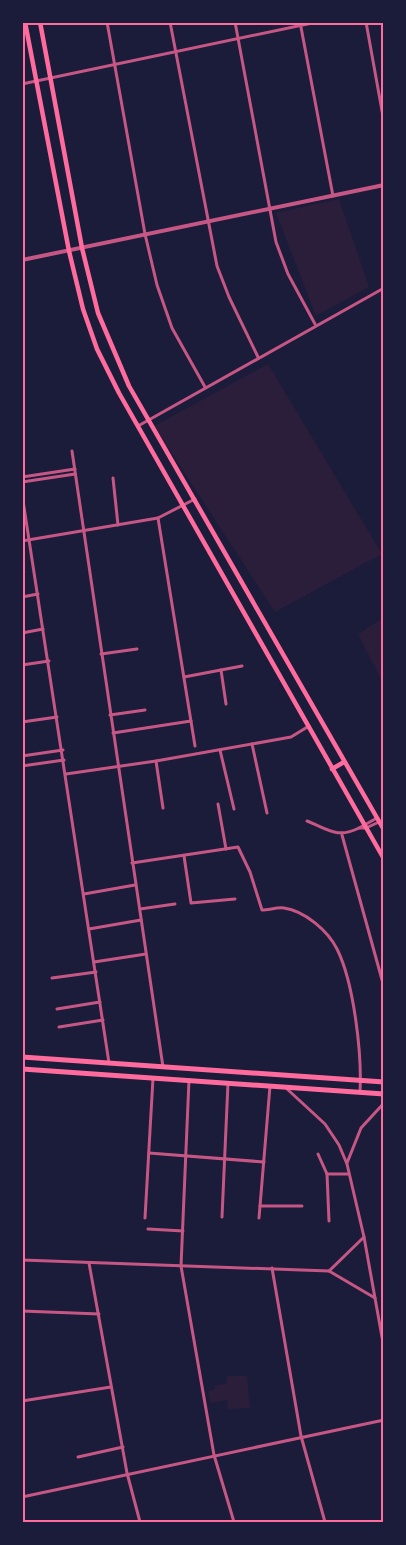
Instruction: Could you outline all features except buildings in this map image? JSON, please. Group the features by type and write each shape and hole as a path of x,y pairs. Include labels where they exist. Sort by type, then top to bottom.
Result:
{"main road":[{"path":"25,22 69,251 83,309 97,349 138,426 384,859"},
{"path":"40,22 82,248 98,312 109,344 148,420 195,498 384,830"},
{"path":"332,769 344,762"},
{"path":"22,1057 384,1082"},
{"path":"22,1069 384,1094"}],"street":[{"path":"107,22 145,234 157,285 169,320 205,387"},
{"path":"170,22 218,266 228,297 258,357"},
{"path":"236,22 276,242 281,258 298,295 315,324"},
{"path":"22,84 239,39 300,24 317,22"},
{"path":"366,22 384,122"},
{"path":"300,24 333,196"},
{"path":"22,260 384,185"},
{"path":"138,426 315,324 384,288"},
{"path":"72,451 117,767 163,1067"},
{"path":"22,477 75,472"},
{"path":"22,482 75,472"},
{"path":"113,478 118,525"},
{"path":"22,494 58,717 109,1063"},
{"path":"22,541 158,518 195,498"},
{"path":"158,518 195,746"},
{"path":"22,597 38,594"},
{"path":"22,633 44,630"},
{"path":"101,654 137,649"},
{"path":"22,665 48,661"},
{"path":"184,678 242,666"},
{"path":"221,670 226,704"},
{"path":"110,715 145,710"},
{"path":"22,722 58,717"},
{"path":"113,733 191,721"},
{"path":"66,774 156,761 291,737 309,726"},
{"path":"252,744 266,813"},
{"path":"22,756 63,750"},
{"path":"220,750 234,809"},
{"path":"22,766 64,760"},
{"path":"156,761 163,808"},
{"path":"218,804 226,849"},
{"path":"307,821 342,835 349,834 378,820"},
{"path":"342,835 384,987"},
{"path":"132,863 238,847 250,872 262,910 284,908 303,915 317,924 336,948 343,963 350,991 360,1092"},
{"path":"184,856 192,903 235,898"},
{"path":"84,894 135,885"},
{"path":"140,909 175,904"},
{"path":"89,929 141,920"},
{"path":"94,962 146,954"},
{"path":"52,978 96,972"},
{"path":"57,1009 100,1002"},
{"path":"59,1026 103,1020"},
{"path":"145,1218 153,1078"},
{"path":"189,1080 181,1266 214,1455 234,1522"},
{"path":"222,1217 228,1083"},
{"path":"259,1218 270,1086"},
{"path":"285,1086 325,1124 339,1145 347,1164 364,1236 384,1348"},
{"path":"347,1164 361,1128 384,1103"},
{"path":"149,1153 264,1162"},
{"path":"318,1154 327,1174 329,1221"},
{"path":"327,1174 348,1174"},
{"path":"260,1206 302,1206"},
{"path":"148,1229 183,1231"},
{"path":"329,1271 364,1236"},
{"path":"22,1260 329,1271 375,1298"},
{"path":"89,1263 127,1474 140,1522"},
{"path":"272,1268 301,1436 325,1522"},
{"path":"22,1311 98,1314"},
{"path":"22,1400 111,1387"},
{"path":"22,1497 301,1436 384,1420"},
{"path":"78,1457 123,1447"}],"shaded area":[{"path":"339,199 369,287 316,316 276,213"},
{"path":"268,364 382,554 275,612 154,426"},
{"path":"383,618 383,683 358,634"},
{"path":"227,1376 247,1376 250,1408 228,1409 227,1400 210,1403 208,1391 215,1390 215,1385 226,1384"}]}
